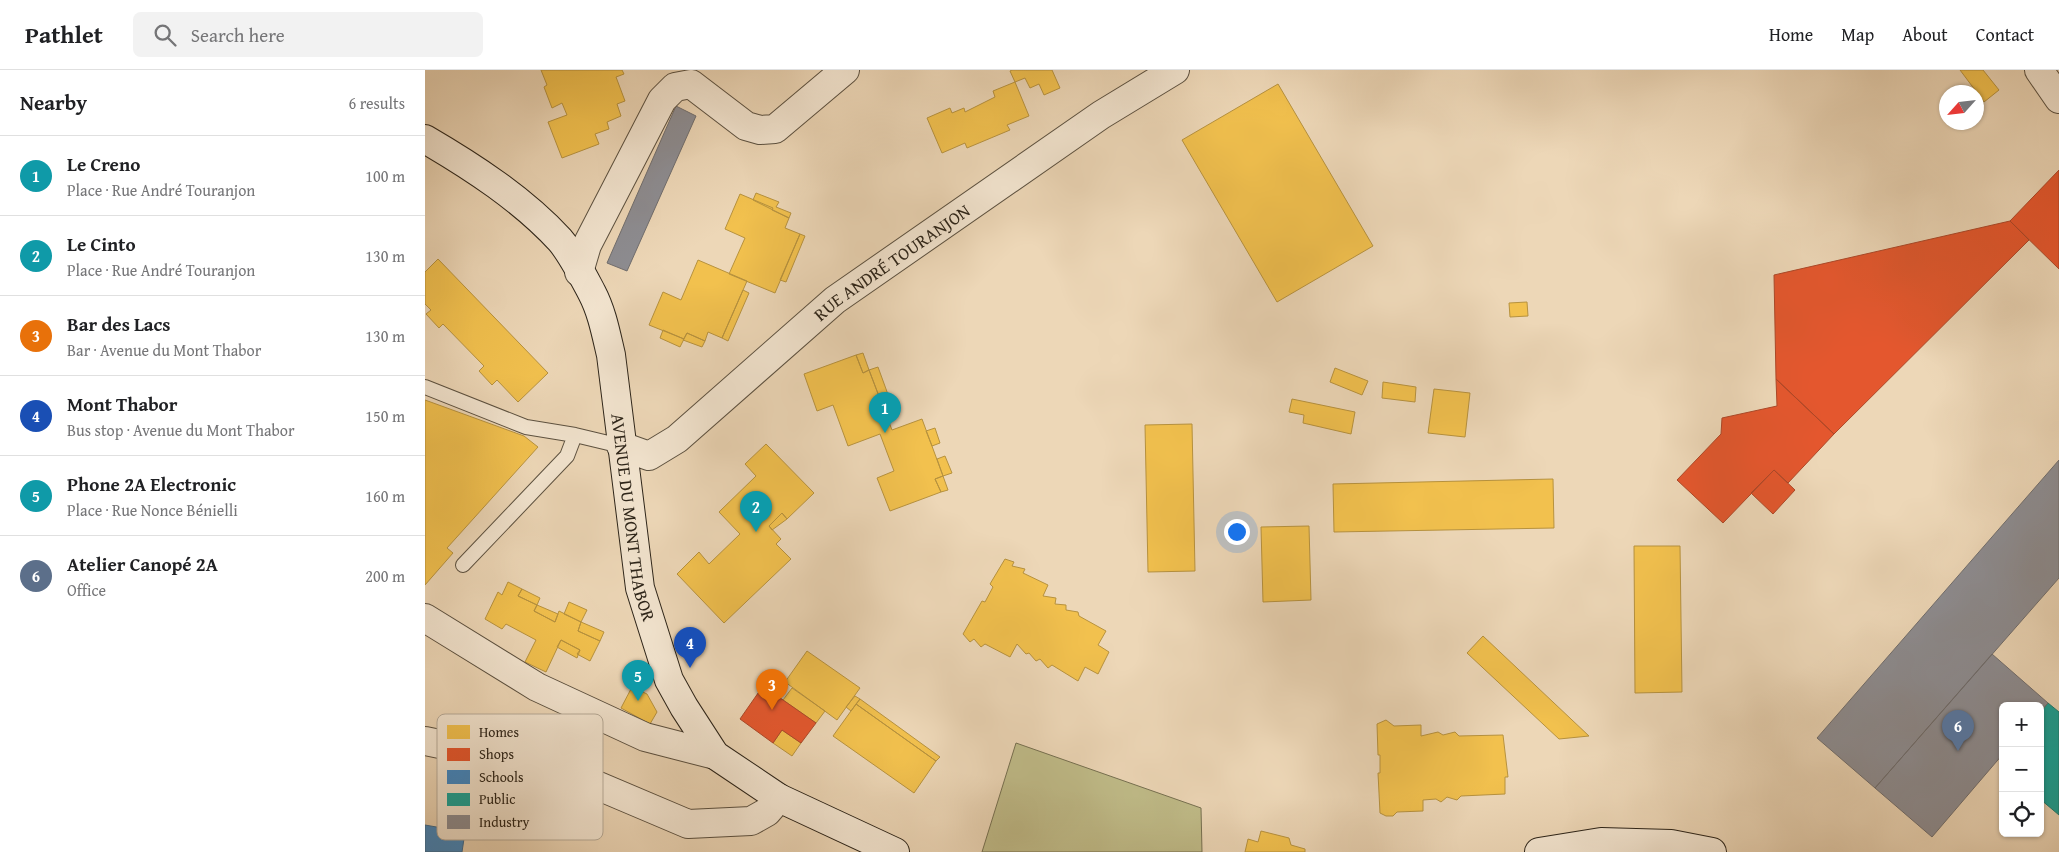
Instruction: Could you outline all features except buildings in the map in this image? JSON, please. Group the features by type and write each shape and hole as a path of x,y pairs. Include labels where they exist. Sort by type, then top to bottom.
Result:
{"street":[{"path":"579,272 587,245 662,100 675,87 691,84 746,126 760,130 775,129 845,70"},
{"name":"RUE ANDRÉ TOURANJON","path":"621,446 649,456 677,439 835,300 1101,115 1175,70"},
{"path":"2039,70 2059,99"},
{"name":"AVENUE DU MONT THABOR","path":"425,139 459,159 522,204 561,242 592,293 602,318 611,355 621,446 643,598 669,680 715,754 779,798 895,852"},
{"path":"425,618 537,687 595,714"},
{"path":"603,718 645,737 715,754"},
{"path":"603,788 687,824 751,821 767,812 779,798"},
{"path":"1539,852 1601,842 1671,844 1713,852"}],"lane":[{"path":"425,387 526,427 575,434 621,446"},
{"path":"463,565 567,456 575,434"}],"shaded area":[{"path":"1016,743 1201,808 1202,852 982,852"}],"place":[{"name":"Le Creno","path":"885,433"},
{"name":"Le Cinto","path":"756,532"},
{"name":"Mont Thabor","path":"690,668"},
{"name":"Phone 2A Electronic","path":"638,701"},
{"name":"Bar des Lacs","path":"772,710"},
{"name":"Atelier Canopé 2A","path":"1958,751"}]}
